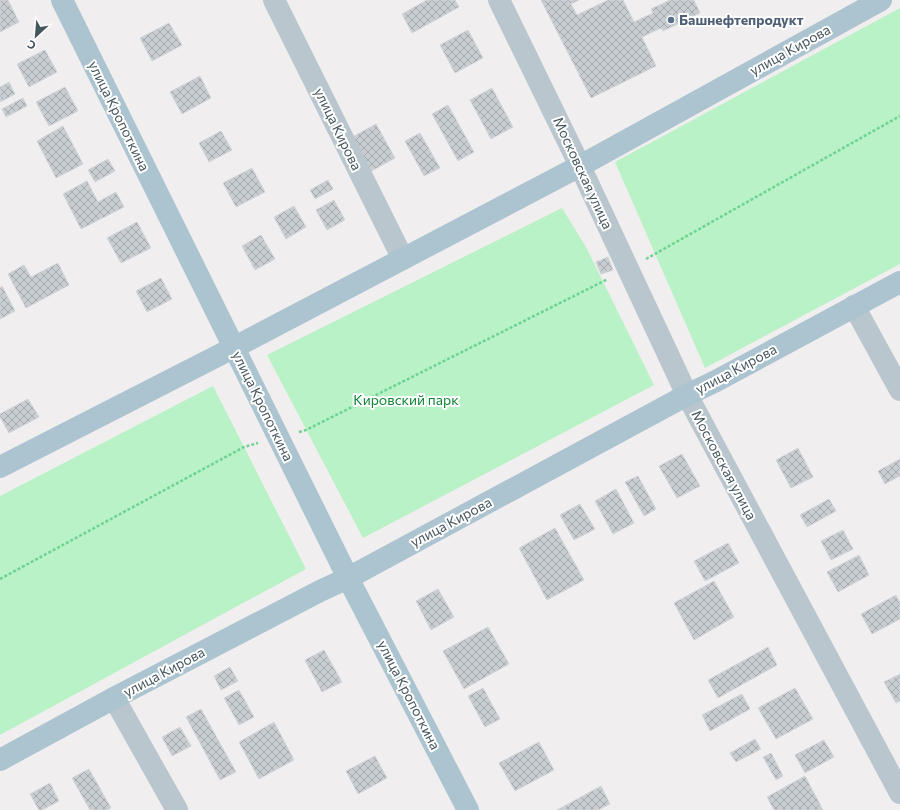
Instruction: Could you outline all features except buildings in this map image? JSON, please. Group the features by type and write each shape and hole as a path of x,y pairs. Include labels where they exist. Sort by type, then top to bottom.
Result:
{"main road":[{"name":"улица Кропоткина","path":"62,0 348,578 468,810"},
{"name":"улица Кирова","path":"0,467 234,347 580,166 882,0"},
{"name":"улица Кирова","path":"0,760 114,698 320,591 348,578 900,282"}],"street":[{"name":"улица Кирова","path":"274,0 403,259"},
{"name":"Московская улица","path":"499,0 580,166 687,395 900,793"},
{"path":"854,306 900,390"},
{"path":"114,698 177,810"}],"path":[{"path":"306,430 628,269 900,116"},
{"path":"0,579 244,447"}],"green space":[{"path":"900,8 900,264 705,368 615,162"},
{"name":"Кировский парк","path":"562,208 586,247 654,385 363,538 267,355"},
{"path":"213,386 306,569 0,735 0,496"}],"place":[{"name":"Башнефтепродукт","path":"671,20"}]}
